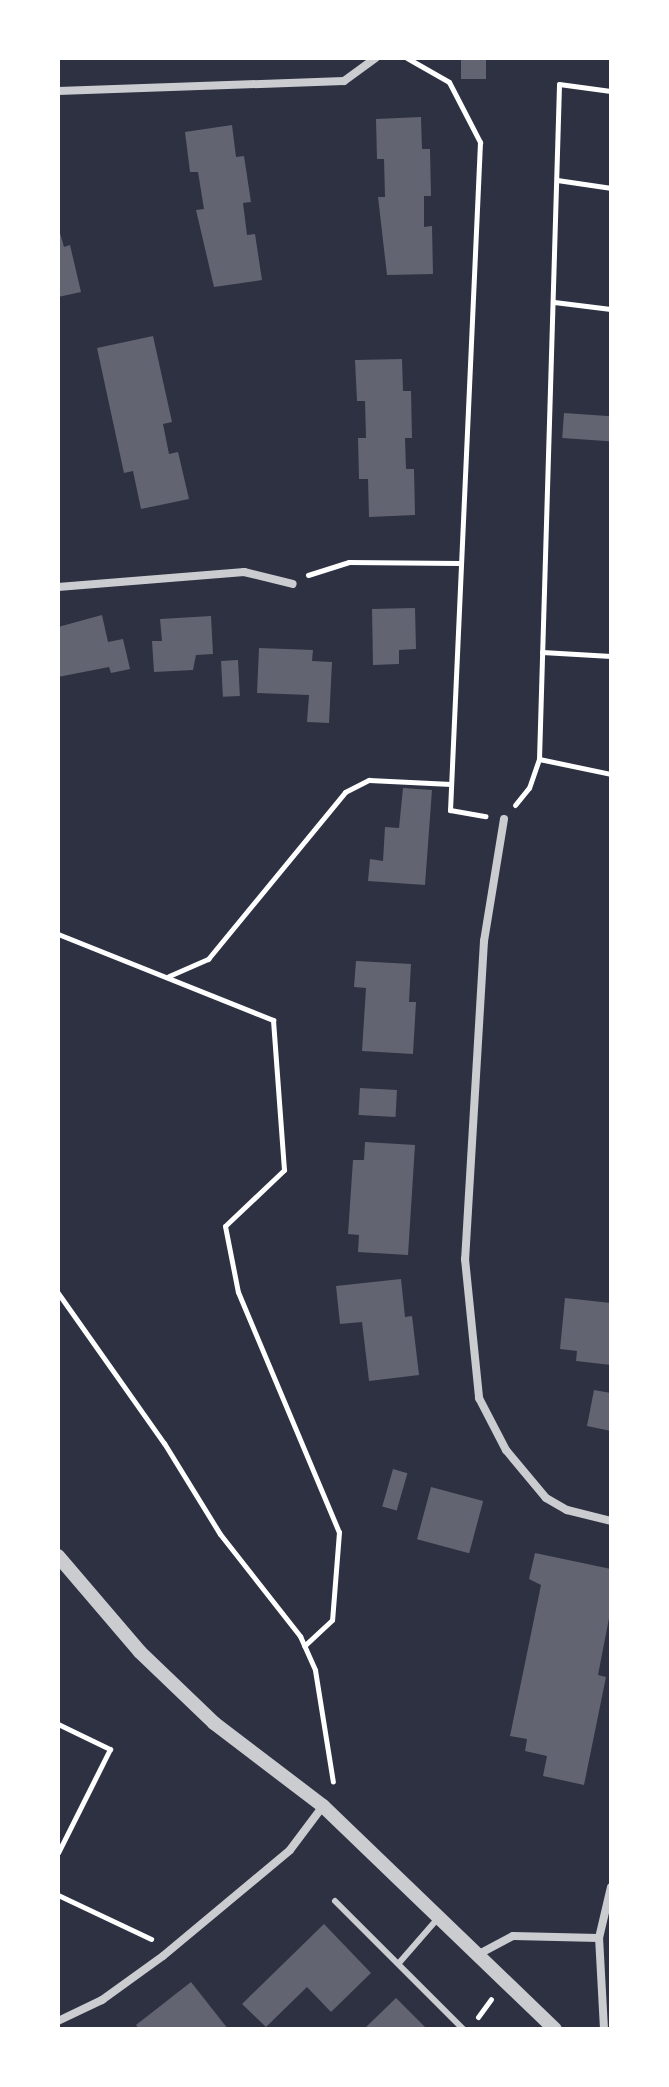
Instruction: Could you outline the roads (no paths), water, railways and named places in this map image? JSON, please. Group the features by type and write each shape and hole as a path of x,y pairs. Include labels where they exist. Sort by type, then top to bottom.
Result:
{"street":[{"path":"58,91 344,81 376,58"},
{"path":"58,587 244,572 293,584"},
{"path":"504,819 484,941 465,1259 479,1398 506,1450 546,1498 567,1510 611,1521"},
{"path":"58,1556 140,1652 214,1723 323,1806 555,2029"},
{"path":"58,2021 102,2000 163,1956 290,1850 323,1806"},
{"path":"604,2029 599,1938 611,1887"},
{"path":"479,1954 513,1936 599,1938"}],"lane":[{"path":"335,1901 463,2029"},
{"path":"399,1963 439,1917"}]}
